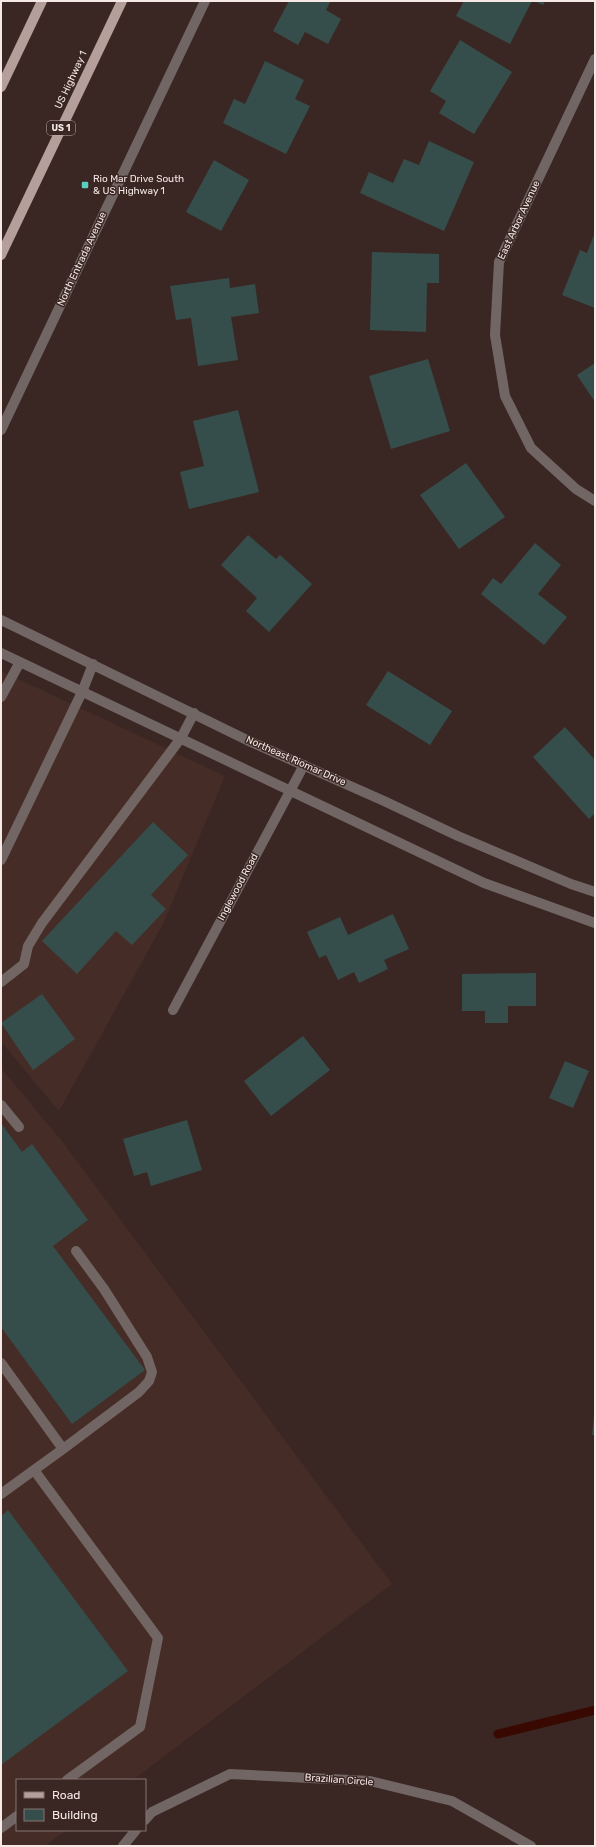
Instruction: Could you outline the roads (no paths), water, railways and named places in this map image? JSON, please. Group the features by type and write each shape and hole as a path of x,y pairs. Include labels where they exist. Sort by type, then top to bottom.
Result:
{"main road":[{"path":"1,87 42,1"},
{"name":"US Highway 1","path":"1,255 122,1"}],"street":[{"name":"North Entrada Avenue","path":"1,430 205,1"},
{"name":"East Arbor Avenue","path":"595,59 499,262 495,335 505,396 530,448 576,489 595,501"},
{"name":"Northeast Riomar Drive","path":"1,620 304,766 384,801 458,836 571,884 595,892"},
{"path":"1,653 484,883 595,923"},
{"path":"1,697 20,662"},
{"path":"1,860 82,692 93,664"},
{"path":"1,982 24,964 28,946 42,923 181,738 194,713"},
{"name":"Inglewood Road","path":"173,1010 304,766"},
{"path":"1,1105 19,1127"},
{"path":"1,1494 139,1392 149,1381 152,1372 147,1357 104,1289 76,1251"},
{"path":"1,1363 63,1449"},
{"path":"34,1470 158,1638 140,1727 68,1779"},
{"name":"Brazilian Circle","path":"146,1819 152,1812 230,1774 370,1781 452,1801 531,1846"},
{"path":"1,1828 16,1817"},
{"path":"123,1846 135,1831"}],"waterway":[{"path":"498,1734 595,1710"}],"place":[{"name":"Rio Mar Drive South & US Highway 1","path":"85,185"}]}
